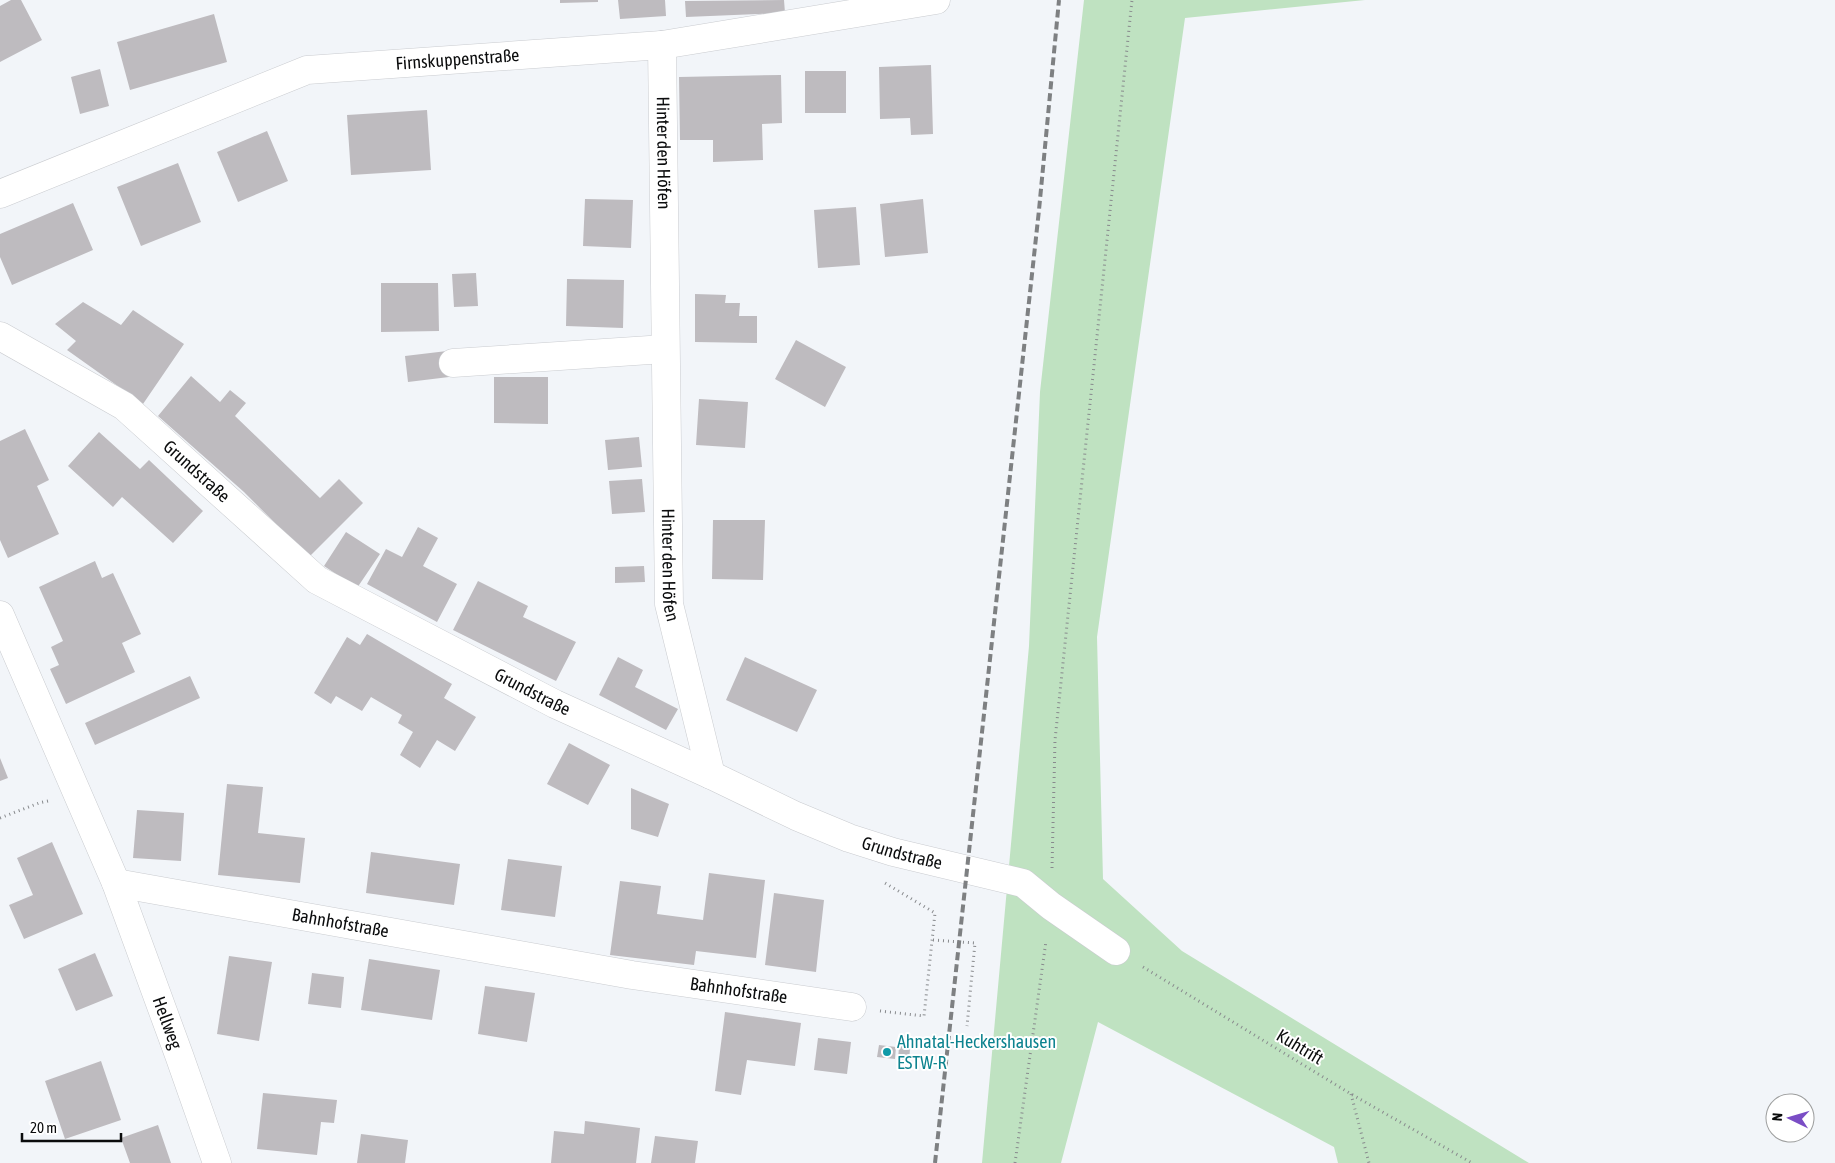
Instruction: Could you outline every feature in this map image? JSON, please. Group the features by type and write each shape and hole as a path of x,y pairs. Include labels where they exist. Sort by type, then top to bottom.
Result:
{"street":[{"name":"Firnskuppenstraße","path":"0,194 307,70 662,45 936,0"},
{"name":"Hinter den Höfen","path":"662,45 669,604 711,775"},
{"name":"Grundstraße","path":"0,336 124,406 317,580 555,704 796,816 849,838 893,852 1023,883 1051,906 1116,951"},
{"path":"453,363 666,349"},
{"path":"0,615 116,883"},
{"name":"Bahnhofstraße","path":"116,883 623,973 852,1007"},
{"name":"Hellweg","path":"116,883 217,1163"}],"path":[{"path":"1015,1163 1051,906 1055,740 1132,0"},
{"path":"0,818 39,803 78,795"},
{"path":"852,1007 924,1016 935,913 880,881"},
{"path":"932,940 975,943 967,1026"},
{"name":"Kuhtrift","path":"1116,951 1351,1094 1472,1163"},
{"path":"1351,1094 1369,1163"}],"green space":[{"path":"1084,0 1365,0 1185,18 1097,637 1103,879 1182,951 1529,1163 1338,1163 1334,1147 1098,1022 1061,1163 982,1163 1029,646 1040,392"}],"building":[{"path":"11,0 21,0 42,40 0,62 0,6"},
{"path":"560,0 598,0 598,2 560,3"},
{"path":"618,0 665,0 666,16 620,19"},
{"path":"784,0 785,13 686,17 685,1"},
{"path":"214,14 227,62 130,90 117,42"},
{"path":"931,65 933,134 911,135 910,118 880,119 879,67"},
{"path":"100,69 109,106 80,114 71,77"},
{"path":"805,71 846,71 846,113 805,113"},
{"path":"781,75 782,123 762,124 763,160 713,162 713,140 680,140 679,77"},
{"path":"427,110 431,170 351,175 347,115"},
{"path":"267,131 288,181 238,202 217,152"},
{"path":"178,163 201,222 141,246 117,187"},
{"path":"585,199 633,200 631,248 583,246"},
{"path":"923,199 928,253 885,257 880,204"},
{"path":"73,203 93,250 12,285 0,257 0,234"},
{"path":"856,207 860,265 818,268 814,210"},
{"path":"476,273 478,306 454,307 452,274"},
{"path":"567,279 624,280 623,328 566,326"},
{"path":"381,283 438,283 439,331 381,332"},
{"path":"695,294 726,295 725,303 740,303 739,316 757,316 757,343 695,342"},
{"path":"83,302 121,325 133,310 184,344 143,404 67,350 76,341 55,324"},
{"path":"796,340 846,367 825,407 775,379"},
{"path":"447,351 449,377 408,382 405,356"},
{"path":"191,376 220,402 230,390 246,403 235,416 320,498 339,479 363,503 309,557 244,492 158,416"},
{"path":"494,377 548,377 548,424 494,423"},
{"path":"699,399 748,402 745,448 696,445"},
{"path":"25,429 49,480 37,486 59,534 8,558 0,540 0,441"},
{"path":"99,432 140,469 149,460 203,511 173,543 122,497 113,507 68,466"},
{"path":"639,437 642,467 608,470 605,440"},
{"path":"642,479 645,512 612,514 609,481"},
{"path":"713,520 765,520 763,580 712,579"},
{"path":"418,527 438,538 423,566 457,584 437,622 367,584 386,549 402,557"},
{"path":"346,532 380,554 357,588 324,566"},
{"path":"95,561 102,578 113,573 141,634 122,643 135,672 66,704 50,669 59,665 51,647 63,641 39,587"},
{"path":"644,566 645,582 615,583 615,567"},
{"path":"478,581 528,606 523,617 576,642 556,681 453,630"},
{"path":"367,634 452,684 444,698 476,717 455,751 437,740 420,768 400,755 413,732 398,723 402,715 371,697 362,711 336,696 331,704 314,693 347,637 360,645"},
{"path":"618,657 643,670 635,687 678,709 666,730 599,695"},
{"path":"745,657 817,690 797,732 726,700"},
{"path":"190,676 200,698 95,745 85,723"},
{"path":"569,743 610,765 588,805 547,784"},
{"path":"0,758 8,778 0,781"},
{"path":"227,784 263,787 258,833 305,838 300,883 218,875"},
{"path":"631,788 669,804 658,837 631,829"},
{"path":"137,810 184,813 181,861 133,858"},
{"path":"52,842 83,914 24,939 9,905 33,895 17,858"},
{"path":"371,852 460,864 454,905 366,893"},
{"path":"508,859 562,866 555,917 501,910"},
{"path":"709,873 765,880 756,958 696,951 694,965 610,955 620,881 661,886 657,914 703,920"},
{"path":"774,893 824,900 816,972 765,965"},
{"path":"95,953 113,996 76,1011 58,969"},
{"path":"229,956 272,962 259,1041 217,1034"},
{"path":"369,959 440,970 432,1020 361,1010"},
{"path":"312,973 344,977 341,1008 308,1004"},
{"path":"485,986 535,993 527,1042 478,1034"},
{"path":"725,1012 801,1023 795,1066 747,1060 741,1095 715,1091"},
{"path":"900,1035 911,1037 909,1061 898,1059"},
{"path":"818,1038 851,1042 847,1074 814,1070"},
{"name":"Ahnatal-Heckershausen ESTW-R","path":"879,1045 896,1047 895,1059 877,1057"},
{"path":"101,1061 121,1120 65,1139 45,1081"},
{"path":"263,1093 337,1100 334,1123 321,1122 317,1155 257,1149"},
{"path":"585,1121 640,1128 636,1163 551,1163 554,1131 584,1134"},
{"path":"158,1125 171,1163 130,1163 121,1138"},
{"path":"361,1134 408,1140 405,1163 357,1163"},
{"path":"655,1136 698,1141 695,1163 651,1163"}],"railway":[{"path":"935,1163 1039,210 1059,0"}],"place":[{"name":"Ahnatal-Heckershausen ESTW-R","path":"887,1052"}]}
